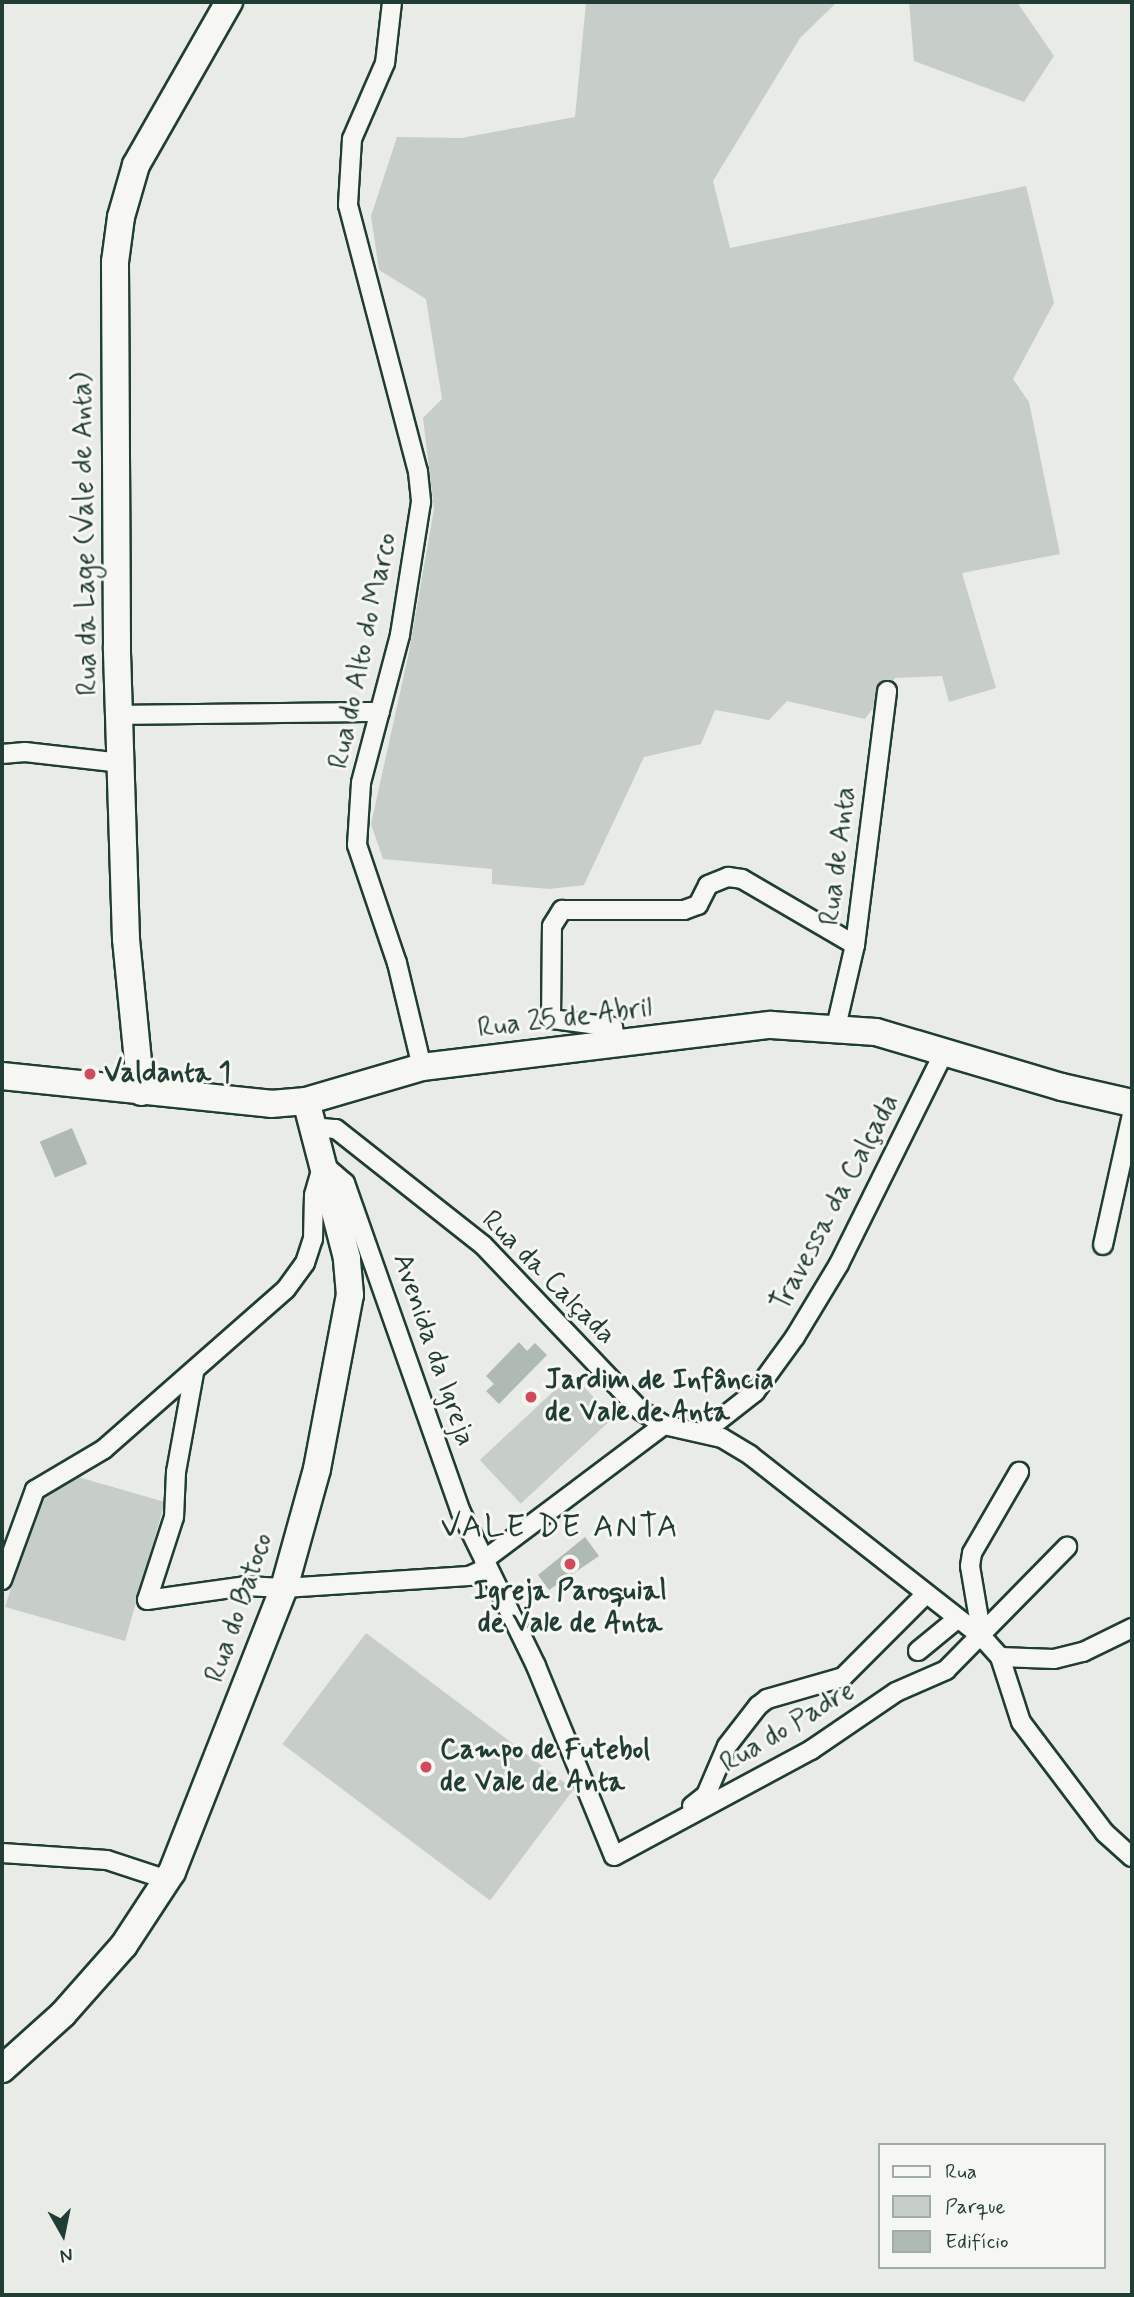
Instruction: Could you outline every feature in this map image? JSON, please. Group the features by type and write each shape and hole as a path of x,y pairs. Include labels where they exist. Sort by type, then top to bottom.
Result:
{"street":[{"name":"Rua da Lage (Vale de Anta)","path":"141,1092 126,939 120,715 115,262 121,216 136,165 229,2"},
{"name":"Rua do Alto do Marco","path":"392,2 385,63 352,139 347,173 356,243 418,472 421,502 400,635 361,783 357,845 397,963 422,1067"},
{"name":"Rua de Anta","path":"836,1027 855,945 887,691"},
{"path":"120,715 380,712"},
{"path":"2,754 26,752 121,763"},
{"path":"616,1046 613,1027 551,1019 552,926 562,910 684,910 698,905 708,885 728,877 742,879 855,945"},
{"name":"Rua 25 de Abril","path":"2,1076 235,1103 306,1101 422,1067 616,1046 771,1025 836,1027 945,1050 1062,1087 1132,1103"},
{"name":"Travessa da Calçada","path":"704,1432 755,1392 794,1338 839,1264 945,1050"},
{"name":"Rua do Batoco","path":"2,2069 64,2014 116,1955 168,1880 284,1588 317,1469 349,1295 347,1258 306,1101"},
{"path":"1103,1245 1132,1114"},
{"name":"Rua da Calçada","path":"313,1126 336,1129 483,1245 640,1410 664,1424 704,1432 760,1462 925,1595 982,1637 1000,1657"},
{"path":"2,1580 35,1490 104,1449 194,1373 286,1289 305,1263 313,1239 314,1195 323,1164"},
{"name":"Avenida da Igreja","path":"323,1164 345,1183 461,1512 515,1630 551,1700 614,1856"},
{"path":"194,1373 176,1472 174,1517 147,1600 245,1586 284,1588 469,1576 664,1424"},
{"path":"982,1637 970,1566 972,1553 1019,1472"},
{"name":"Rua do Padre","path":"614,1856 811,1750 896,1692 946,1670 982,1637 1067,1547"},
{"path":"687,1818 711,1787 727,1746 758,1706 767,1699 843,1677 925,1595"},
{"path":"918,1651 957,1619"},
{"path":"1132,1628 1083,1653 1054,1659 1000,1657 1021,1722 1105,1833 1132,1857"},
{"path":"2,1853 107,1860 168,1880"}],"green space":[{"path":"586,2 837,2 800,38 713,181 730,248 1026,186 1054,303 1013,379 1029,402 1060,554 962,573 996,688 949,702 942,676 895,678 865,719 787,701 769,720 715,710 701,744 644,757 584,885 550,889 492,884 492,869 383,859 371,824 409,652 434,509 423,418 442,399 426,299 379,270 371,216 397,137 461,138 575,117"},
{"path":"909,2 1017,2 1054,56 1024,102 914,61"},
{"path":"572,1374 613,1418 521,1504 480,1460"},
{"path":"78,1477 165,1502 125,1641 5,1607 40,1499 56,1485"},
{"name":"Campo de Futebol de Vale de Anta","path":"366,1633 574,1789 490,1900 282,1744"}],"building":[{"path":"72,1128 87,1164 55,1178 40,1142"},
{"path":"519,1342 527,1351 535,1343 547,1355 499,1404 486,1391 494,1384 486,1376"},
{"name":"Igreja Paroquial de Vale de Anta","path":"585,1537 599,1556 549,1590 538,1575"}],"place":[{"name":"Valdanta 1","path":"90,1074"},
{"name":"Jardim de Infância de Vale de Anta","path":"531,1397"},
{"name":"Igreja Paroquial de Vale de Anta","path":"570,1564"},
{"name":"Campo de Futebol de Vale de Anta","path":"426,1767"}],"district":[{"name":"VALE DE ANTA","path":"560,1527"}]}
